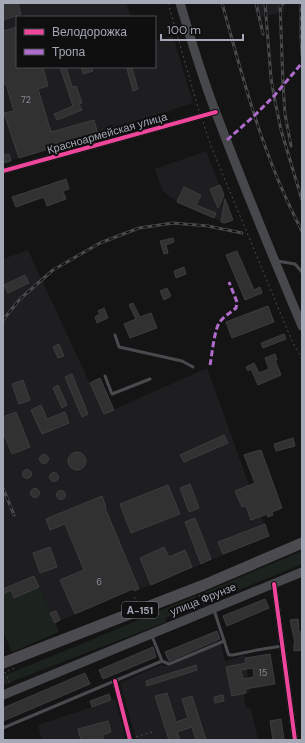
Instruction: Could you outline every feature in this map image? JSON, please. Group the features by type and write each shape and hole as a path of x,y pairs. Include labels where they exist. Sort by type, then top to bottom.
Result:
{"highway":[{"name":"А-151","path":"4,668 302,543"}],"main road":[{"path":"180,3 216,112 302,326"},
{"name":"улица Фрунзе","path":"3,695 302,572"}],"street":[{"name":"Красноармейская улица","path":"3,171 216,112"},
{"path":"274,584 295,740"},
{"path":"115,681 130,739"}],"lane":[{"path":"275,261 295,264 302,272"},
{"path":"114,335 119,347 182,361 193,367"},
{"path":"105,376 112,394 150,379"},
{"path":"213,608 228,653 232,656 282,646"},
{"path":"151,633 162,661 169,664 224,641"},
{"path":"3,728 162,661"}],"path":[{"path":"168,3 211,146 292,341 302,359"},
{"path":"4,668 9,681"},
{"path":"130,739 156,731"}],"shaded area":[{"path":"3,3 126,3 131,16 16,16 16,68 156,68 156,41 173,36 193,103 3,163"},
{"path":"253,3 284,3 284,12 257,18"},
{"path":"206,151 233,220 225,223 171,198 162,190 155,169"},
{"path":"28,250 104,414 207,368 269,536 151,585 134,591 133,589 55,623 39,587 14,598 11,591 3,594 3,259"},
{"path":"302,551 302,564 202,605 201,599 205,592"},
{"path":"39,587 59,632 12,652 3,631 3,594 11,590 14,598"},
{"path":"197,595 195,599 198,607 181,614 180,612 165,618 166,622 3,685 3,676"},
{"path":"221,643 225,661 245,655 250,692 244,694 246,708 251,708 258,740 136,740 120,683 160,665 169,666"},
{"path":"115,699 126,740 42,740 38,725"}],"building":[{"path":"3,3 18,3 21,14 3,20"},
{"path":"16,27 16,68 43,68 48,86 38,89 51,132 94,120 98,134 19,158 4,113 14,111 6,84 3,85 3,31"},
{"path":"60,68 66,68 72,87 76,86 82,103 79,104 82,110 57,120 54,114 73,106"},
{"path":"81,68 92,68 93,71 83,74"},
{"path":"132,68 138,89 133,91 127,69"},
{"path":"9,154 11,161 3,163 3,155"},
{"path":"66,179 69,189 63,191 66,199 47,206 44,197 16,207 12,197"},
{"path":"220,185 224,195 218,208 210,189"},
{"path":"184,187 201,195 196,205 216,213 214,218 177,202"},
{"path":"225,199 233,220 225,223 221,222"},
{"path":"173,238 174,242 166,245 168,253 164,254 160,241"},
{"path":"237,251 254,290 260,287 262,293 245,300 226,255"},
{"path":"184,267 186,274 176,278 174,271"},
{"path":"25,275 29,283 8,293 4,285"},
{"path":"167,288 171,296 164,300 160,291"},
{"path":"133,303 140,317 151,313 157,328 130,338 124,324 136,319 129,305"},
{"path":"268,306 274,322 232,338 226,322"},
{"path":"104,308 108,318 97,323 95,317 100,314 98,311"},
{"path":"284,334 286,339 263,348 261,343"},
{"path":"59,344 64,356 58,358 53,347"},
{"path":"275,354 277,360 275,360 281,375 258,385 251,369 248,371 246,367 254,363 259,373 269,369 265,358"},
{"path":"72,374 88,414 82,417 65,377"},
{"path":"100,378 114,410 104,414 90,383"},
{"path":"23,380 30,400 19,404 12,384"},
{"path":"58,385 67,405 62,408 53,388"},
{"path":"41,405 47,419 65,412 69,423 42,434 31,410"},
{"path":"16,412 30,447 12,454 3,432 3,417"},
{"path":"224,435 228,443 184,462 180,455"},
{"path":"293,438 295,446 276,451 274,444"},
{"path":"261,450 282,508 272,512 273,515 268,517 267,514 251,520 246,506 242,507 235,491 255,483 244,455"},
{"path":"73,452 81,452 86,457 84,468 81,470 73,470 68,465 68,457"},
{"path":"42,455 46,455 48,459 46,463 42,463 40,461 40,457"},
{"path":"27,469 32,474 27,479 22,474"},
{"path":"52,473 56,473 58,477 56,481 52,481 50,479 50,475"},
{"path":"190,484 199,508 189,512 180,488"},
{"path":"168,485 180,514 131,533 120,504"},
{"path":"35,488 40,493 35,498 30,493"},
{"path":"59,491 63,491 65,495 63,499 59,499 57,497 57,493"},
{"path":"102,496 106,507 105,508 139,589 134,591 133,589 75,614 60,580 84,570 65,524 50,530 46,519"},
{"path":"195,518 211,559 201,564 185,522"},
{"path":"265,524 269,536 223,554 218,542"},
{"path":"50,547 57,567 40,573 33,553"},
{"path":"164,547 169,557 185,550 192,567 151,585 140,558"},
{"path":"34,576 39,587 14,598 11,590 3,594 3,589"},
{"path":"265,599 269,608 227,626 223,616"},
{"path":"56,611 60,620 55,623 50,613"},
{"path":"298,619 299,632 302,632 302,650 294,651 295,643 290,620"},
{"path":"217,631 220,639 169,661 165,652"},
{"path":"153,647 156,657 103,679 99,670"},
{"path":"270,654 275,684 245,689 246,693 232,696 226,667 246,663 245,658","holes":["253,668 254,677 243,679 241,670"]},
{"path":"196,665 197,670 147,686 146,681"},
{"path":"85,673 90,684 3,721 3,708"},
{"path":"167,693 176,722 188,718 182,699 192,696 206,740 196,740 192,727 177,732 180,740 169,740 155,696"},
{"path":"109,694 111,700 92,707 90,701"},
{"path":"223,695 224,701 215,703 214,697"},
{"path":"281,719 284,740 273,740 270,721"},
{"path":"108,721 111,732 102,735 104,740 97,740 96,738 81,740 78,729"}],"railway":[{"path":"222,3 238,61 266,148 276,176 302,231"},
{"path":"256,3 263,34"},
{"path":"265,3 271,78 274,96 281,130 302,200"},
{"path":"280,3 285,114 291,146"},
{"path":"301,3 302,55"},
{"path":"3,320 20,299 53,270 100,243 139,228 173,223 208,226 242,233"},
{"path":"3,488 14,515"}],"marked path":[{"path":"227,140 274,96 302,63"},
{"path":"210,365 217,327 219,323 236,308 237,302 229,282"}],"cycle path":[{"path":"3,171 216,112"},
{"path":"274,584 295,740"},
{"path":"115,681 130,740"}]}
